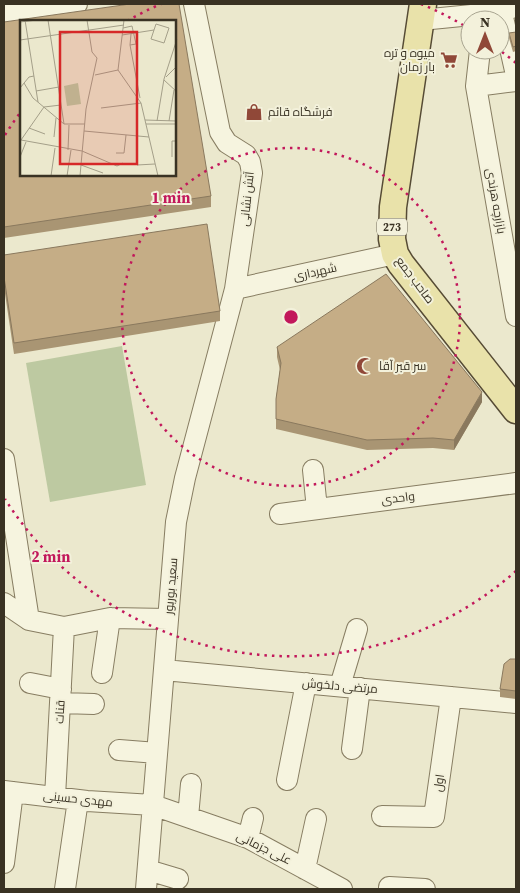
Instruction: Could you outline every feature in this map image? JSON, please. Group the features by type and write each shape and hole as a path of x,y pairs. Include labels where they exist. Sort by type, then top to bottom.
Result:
{"main road":[{"name":"صاحب جمع","path":"422,12 393,207 392,239 395,254 516,410"}],"street":[{"path":"4,14 77,4"},
{"name":"آتش نشانی","path":"194,4 220,132 227,143 246,155 250,162 252,173 235,290"},
{"path":"422,12 460,11"},
{"path":"510,55 516,75"},
{"name":"بازارچه هرندی","path":"479,60 476,86 516,316"},
{"path":"476,86 516,81"},
{"name":"شهرداری","path":"235,290 395,254"},
{"name":"سعید بوربور","path":"147,880 176,522 185,478 235,290"},
{"path":"4,459 6,493 29,620"},
{"path":"313,470 317,509"},
{"name":"واحدی","path":"280,514 516,483"},
{"path":"4,603 29,620 64,627 110,618 168,619"},
{"path":"102,673 110,618"},
{"name":"قنات","path":"54,797 64,627"},
{"path":"352,749 350,687 357,630"},
{"name":"مرتضی دلخوش","path":"164,670 516,703"},
{"path":"30,683 61,696 94,704"},
{"path":"287,780 306,683"},
{"name":"اول","path":"382,816 434,817 451,697"},
{"path":"119,750 157,753"},
{"path":"188,817 191,784"},
{"path":"4,863 8,791"},
{"name":"مهدی حسینی","path":"8,791 78,800 153,805"},
{"path":"64,889 78,800"},
{"name":"علی جزمانی","path":"153,805 248,838 334,887"},
{"path":"248,838 253,818"},
{"path":"305,869 316,819"},
{"path":"147,880 178,879"},
{"path":"389,889 389,887 426,889"}],"green space":[{"path":"122,346 146,485 50,502 26,363"}],"building":[{"path":"130,4 179,4 211,196 4,227 4,22"},
{"path":"516,32 516,46 513,47 510,36 510,33"},
{"path":"207,224 220,311 14,343 4,277 4,255"},
{"name":"سر قبر آقا","path":"386,274 482,392 454,440 433,438 367,440 276,419 276,399 281,363 277,347"},
{"path":"510,659 516,659 516,691 500,689 504,664"}],"place":[{"name":"میوه و تره بار زمان","path":"449,60"},
{"name":"فرشگاه قائم","path":"254,112"},
{"name":"سر قبر آقا","path":"365,366"}]}
